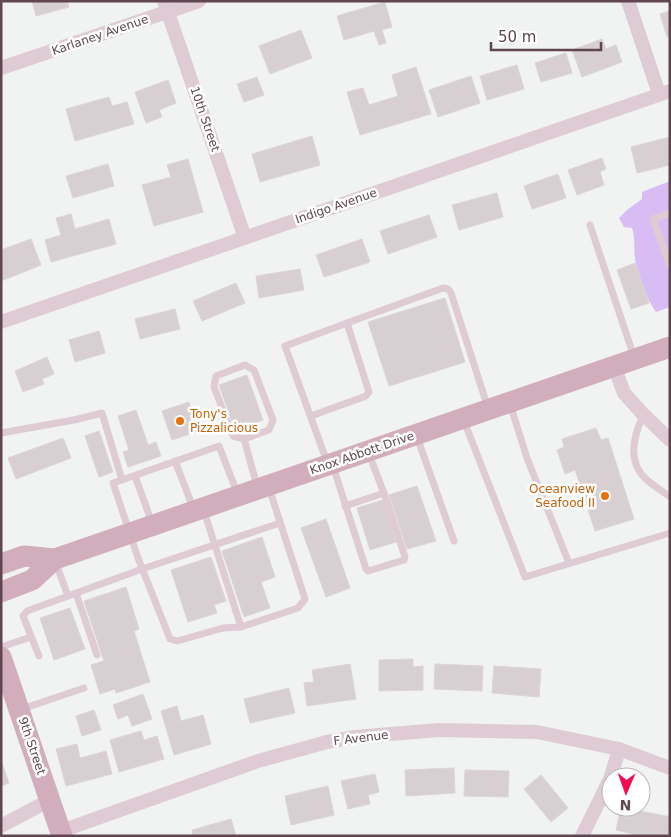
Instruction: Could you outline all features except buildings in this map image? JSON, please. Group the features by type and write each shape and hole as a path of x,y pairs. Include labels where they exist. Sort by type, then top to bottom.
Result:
{"main road":[{"name":"Knox Abbott Drive","path":"1,564 24,556 54,559 670,347"},
{"name":"Knox Abbott Drive","path":"1,592 32,580 54,559"},
{"name":"9th Street","path":"2,659 61,834"}],"street":[{"name":"Karlaney Avenue","path":"1,68 166,6 199,1"},
{"path":"628,1 665,92"},
{"name":"10th Street","path":"166,6 245,238"},
{"name":"Indigo Avenue","path":"1,322 665,92"},
{"path":"614,366 624,393 643,415 670,440"},
{"name":"F Avenue","path":"61,834 258,761 327,742 355,737 439,730 520,730 619,749 670,768"},
{"path":"614,767 619,749"},
{"path":"582,836 601,797"},
{"path":"1,826 50,800"}],"lane":[{"path":"670,213 653,219 670,266"},
{"path":"590,224 635,359"},
{"path":"368,451 384,493 405,560 367,570 346,506 285,346 443,288 448,289 451,293 489,410"},
{"path":"311,416 366,396 369,392 347,323"},
{"path":"245,365 254,370 273,420 269,430 244,439 232,436 214,387 216,376 245,365"},
{"path":"510,402 528,458 569,563"},
{"path":"1,433 74,420 102,412 122,480"},
{"path":"643,415 636,432 633,448 636,464 646,479 670,496"},
{"path":"463,418 525,577 670,533"},
{"path":"416,435 454,541"},
{"path":"238,496 219,446 114,483 129,534 170,639 177,641 222,628 241,627 298,608 305,599 280,522 263,487 244,439"},
{"path":"175,461 214,545 241,627"},
{"path":"135,476 153,525"},
{"path":"346,506 384,493"},
{"path":"39,656 23,616 27,611 280,522"},
{"path":"54,559 68,596"},
{"path":"76,593 97,655"},
{"path":"2,659 31,636"},
{"path":"20,710 84,688"}],"shaded area":[{"path":"670,181 670,193 668,194 670,199 670,307 656,312 637,270 632,228 624,227 619,218 642,199 642,192"}],"place":[{"name":"Tony's Pizzalicious","path":"180,421"},
{"name":"Oceanview Seafood II","path":"605,496"}]}
